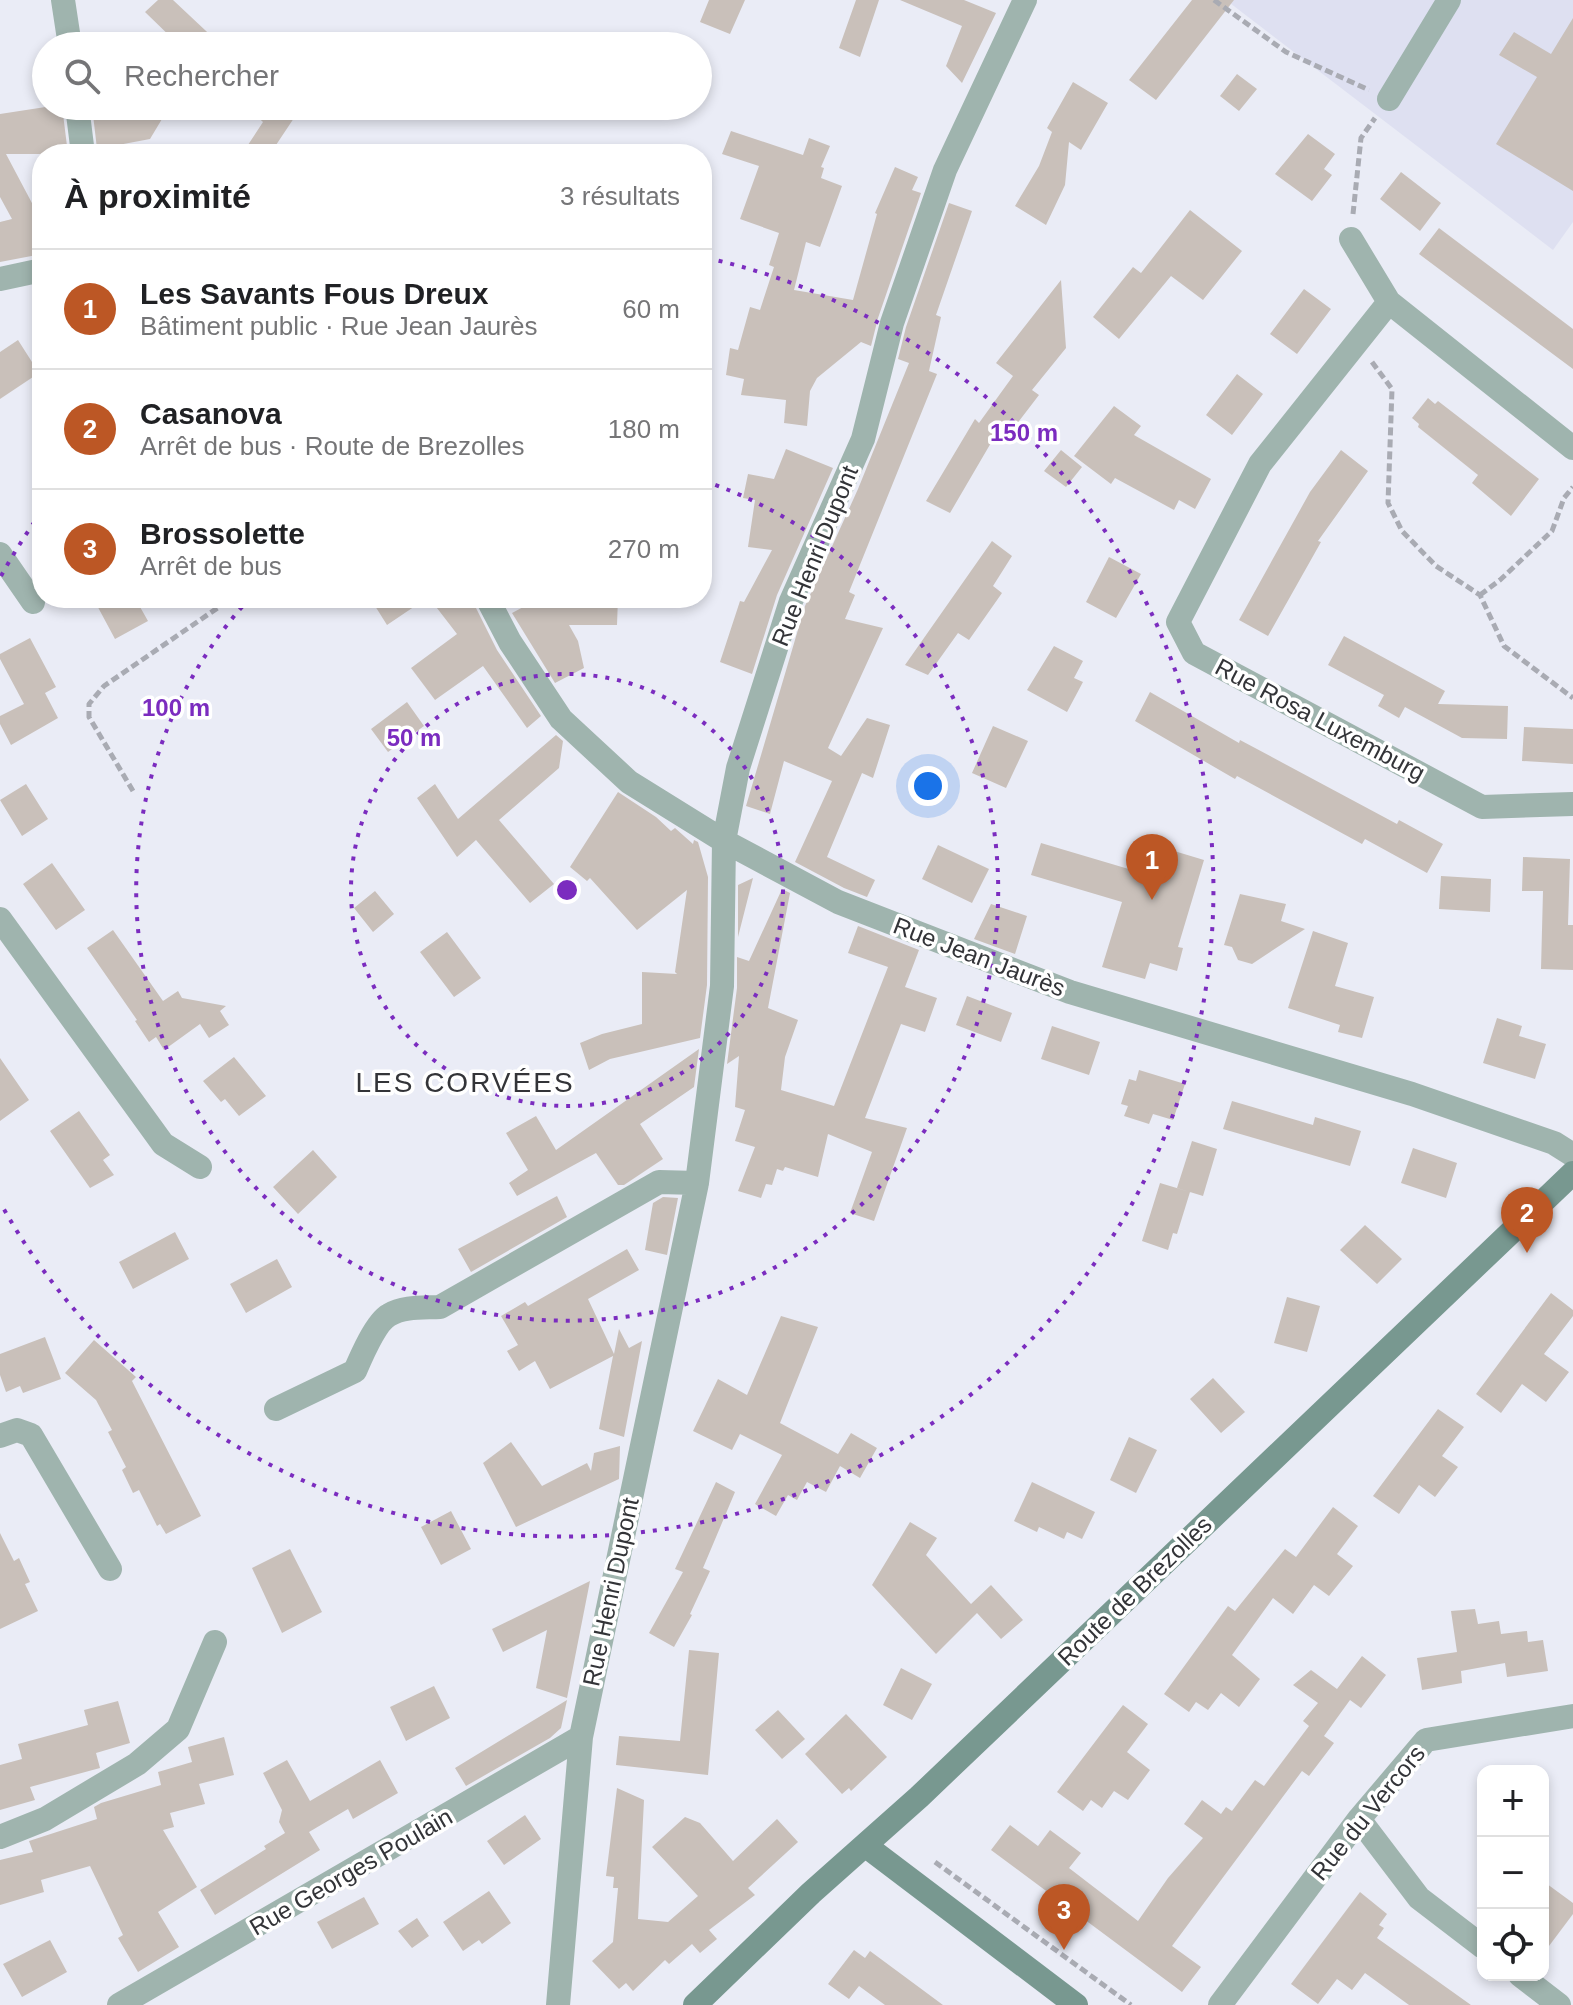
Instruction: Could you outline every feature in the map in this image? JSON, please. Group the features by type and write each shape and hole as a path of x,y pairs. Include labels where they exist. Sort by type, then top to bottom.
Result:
{"main road":[{"name":"Route de Brezolles","path":"695,2005 1573,1173"},
{"path":"866,1846 1076,2005"}],"street":[{"path":"63,0 68,32"},
{"name":"Rue Henri Dupont","path":"558,2005 581,1737 697,1183 722,986 724,841 738,768 791,601 863,439 892,323 945,170 1025,0"},
{"path":"1389,99 1449,0"},
{"path":"79,120 82,144"},
{"path":"1351,239 1389,302 1573,448"},
{"path":"0,279 32,272"},
{"name":"Rue Rosa Luxemburg","path":"1389,302 1260,464 1178,622 1194,653 1482,807 1573,804"},
{"path":"0,554 32,601"},
{"name":"Rue Jean Jaurès","path":"492,608 510,642 561,719 629,782 724,841 838,902 1070,992 1412,1094 1554,1143 1573,1155"},
{"path":"0,919 163,1144 200,1167"},
{"path":"276,1409 355,1371 386,1316 407,1309 440,1307 659,1182 697,1183"},
{"path":"0,1436 17,1430 31,1435 110,1569"},
{"path":"0,1837 45,1819 137,1764 178,1729 215,1642"},
{"name":"Rue du Vercors","path":"1220,2005 1359,1819 1426,1740 1573,1716"},
{"name":"Rue Georges Poulain","path":"119,2005 581,1737"},
{"path":"1359,1819 1419,1898 1477,1942"},
{"path":"1528,1981 1559,2005"}],"path":[{"path":"1214,0 1286,52 1389,99 1361,138 1351,239"},
{"path":"1357,342 1392,389 1388,503 1402,531 1436,566 1480,595 1504,646 1573,698"},
{"path":"1480,595 1552,531 1564,498 1573,487"},
{"path":"133,791 89,717 89,704 104,686 217,608"}],"shaded area":[{"path":"1226,0 1573,0 1573,222 1553,250"}],"building":[{"path":"158,0 173,0 207,32 166,32 145,12"},
{"path":"709,0 745,0 730,34 700,22"},
{"path":"856,0 879,0 860,57 839,48"},
{"path":"900,0 964,0 996,13 962,83 946,66 962,26"},
{"path":"1192,0 1234,0 1156,100 1129,80"},
{"path":"1573,18 1573,191 1496,144 1537,77 1499,55 1514,32 1551,54"},
{"path":"1237,74 1257,89 1239,111 1220,96"},
{"path":"1073,82 1108,103 1081,150 1069,142 1065,185 1046,225 1015,206 1039,166 1052,132 1047,128"},
{"path":"32,109 32,120 64,120 67,144 32,144 32,154 6,154 32,203 32,256 0,262 0,222 12,219 0,197 0,114"},
{"path":"94,120 161,120 150,139 124,144 96,144"},
{"path":"261,120 293,120 277,144 249,144 263,122"},
{"path":"731,131 803,155 809,138 830,146 821,167 824,168 821,178 842,186 820,247 806,242 794,290 853,300 875,213 895,167 918,177 912,190 921,193 871,346 861,342 817,378 810,391 807,426 784,423 786,400 741,395 744,379 726,375 730,348 738,350 750,307 760,310 774,267 769,265 779,233 740,219 759,166 722,154"},
{"path":"1308,134 1335,154 1324,169 1332,175 1312,201 1275,174"},
{"path":"1401,172 1441,203 1420,231 1380,199"},
{"path":"949,203 972,211 936,315 941,317 929,371 937,374 849,592 855,595 845,619 883,628 828,748 841,756 867,718 890,725 873,778 862,773 827,857 875,880 867,897 795,862 832,781 784,761 770,814 746,806 805,606 858,489 909,363 898,359 906,327"},
{"path":"1190,210 1242,251 1203,300 1171,276 1119,339 1093,317 1133,267 1141,273"},
{"path":"1439,228 1573,329 1573,369 1419,254"},
{"path":"1061,280 1066,348 1032,390 1039,395 1003,442 995,436 950,513 926,501 975,419 979,423 1013,376 996,363"},
{"path":"1304,289 1331,309 1297,354 1270,334"},
{"path":"18,340 32,362 32,378 0,399 0,352"},
{"path":"1237,374 1263,394 1232,435 1206,415"},
{"path":"1428,398 1435,404 1438,401 1539,479 1511,516 1472,483 1478,475 1418,427 1419,424 1412,418"},
{"path":"1114,406 1141,426 1134,435 1211,479 1195,509 1179,500 1174,510 1115,478 1111,484 1074,456"},
{"path":"786,449 833,468 777,595 752,674 720,662 740,601 744,602 772,550 748,547 755,500 743,498 748,474 774,479"},
{"path":"1061,450 1082,467 1066,487 1044,471"},
{"path":"1341,450 1368,471 1318,541 1321,542 1268,636 1239,620 1310,492"},
{"path":"992,541 1012,556 993,586 1002,593 969,640 958,633 928,675 905,665"},
{"path":"1109,557 1141,574 1116,618 1086,602"},
{"path":"98,608 141,608 148,621 115,639"},
{"path":"376,608 412,608 387,625"},
{"path":"437,608 476,608 497,650 541,716 527,728 483,666 435,700 411,668 457,634"},
{"path":"521,608 618,608 617,625 569,625 578,641 584,668 555,683 512,613"},
{"path":"1344,636 1445,691 1438,704 1508,706 1507,739 1462,738 1405,707 1399,718 1378,706 1384,695 1328,665"},
{"path":"30,638 56,687 45,693 58,718 11,745 0,724 0,716 24,704 0,654"},
{"path":"1054,646 1083,661 1074,678 1083,682 1067,712 1027,690"},
{"path":"1150,692 1239,743 1240,740 1397,824 1399,820 1443,844 1427,873 1365,839 1362,844 1237,776 1235,779 1135,721"},
{"path":"407,702 424,726 388,752 371,729"},
{"path":"993,726 1028,741 1006,788 972,773"},
{"path":"1524,727 1573,729 1573,764 1522,761"},
{"path":"556,735 563,741 559,768 499,820 554,884 530,903 476,840 457,857 417,798 435,784 458,819"},
{"path":"26,784 48,819 22,836 0,800"},
{"path":"618,792 671,831 675,828 693,844 694,840 698,842 708,877 707,985 700,1038 610,1059 589,1070 580,1043 642,1024 642,972 677,974 687,890 637,930 590,878 587,881 570,867"},
{"path":"1141,841 1204,860 1178,947 1183,948 1177,971 1150,963 1145,979 1102,967 1122,902 1031,875 1041,843 1132,870"},
{"path":"938,845 989,869 972,903 922,879"},
{"path":"1523,857 1570,859 1568,925 1573,925 1573,970 1541,969 1543,891 1522,891"},
{"path":"52,863 85,910 56,930 23,884"},
{"path":"1441,876 1491,879 1490,912 1439,909"},
{"path":"753,878 738,937 738,885"},
{"path":"782,889 790,893 768,1008 798,1020 785,1057 781,1090 834,1106 888,967 848,953 858,926 919,950 905,987 937,998 925,1032 901,1024 865,1118 907,1128 874,1221 850,1213 872,1152 828,1134 818,1177 785,1167 783,1171 777,1169 772,1185 766,1184 761,1198 738,1191 755,1147 735,1141 745,1110 735,1107 739,1056 727,1064 737,988 737,957 749,961"},
{"path":"375,891 394,914 373,932 354,908"},
{"path":"1240,894 1286,904 1281,921 1305,929 1252,964 1238,960 1232,947 1224,945"},
{"path":"991,904 1027,916 1015,954 974,939"},
{"path":"113,930 163,1001 178,991 182,998 226,1006 220,1011 229,1025 209,1038 200,1024 164,1050 156,1037 149,1042 87,948"},
{"path":"1313,931 1348,943 1335,986 1374,997 1362,1038 1338,1032 1340,1025 1288,1008"},
{"path":"447,932 481,978 454,997 420,952"},
{"path":"967,996 1012,1013 1001,1042 956,1025"},
{"path":"1497,1018 1522,1026 1519,1036 1546,1044 1535,1079 1483,1063"},
{"path":"1052,1026 1100,1042 1089,1075 1041,1059"},
{"path":"699,1049 694,1087 640,1124 663,1159 624,1185 618,1185 596,1153 517,1196 509,1183 528,1170 506,1133 536,1116 556,1150"},
{"path":"234,1057 266,1096 239,1116 225,1099 221,1102 203,1081"},
{"path":"0,1058 29,1100 0,1121"},
{"path":"1139,1070 1185,1084 1173,1120 1153,1114 1149,1124 1124,1116 1128,1106 1121,1104 1129,1079 1136,1081"},
{"path":"1232,1101 1313,1125 1315,1117 1361,1131 1350,1166 1223,1129"},
{"path":"79,1111 110,1155 103,1160 114,1175 90,1188 50,1131"},
{"path":"1192,1141 1217,1149 1203,1196 1177,1188"},
{"path":"1413,1148 1457,1163 1446,1198 1401,1183"},
{"path":"313,1150 337,1177 298,1214 273,1187"},
{"path":"1160,1183 1190,1192 1177,1234 1173,1233 1168,1250 1142,1241"},
{"path":"557,1196 567,1217 471,1272 458,1249"},
{"path":"663,1197 678,1198 667,1255 645,1250 653,1203"},
{"path":"1365,1225 1402,1259 1377,1284 1340,1250"},
{"path":"175,1232 189,1259 133,1289 119,1262"},
{"path":"627,1249 639,1270 588,1299 614,1354 619,1329 629,1348 642,1341 624,1437 599,1429 613,1356 550,1389 535,1361 519,1371 507,1351 518,1345 501,1316 525,1302 528,1306"},
{"path":"277,1259 292,1287 246,1313 230,1284"},
{"path":"1551,1293 1573,1310 1573,1316 1544,1354 1569,1372 1546,1402 1522,1384 1501,1413 1476,1394"},
{"path":"1287,1297 1320,1306 1307,1352 1274,1343"},
{"path":"781,1316 818,1327 780,1423 838,1454 851,1433 877,1448 860,1478 840,1466 826,1492 807,1482 797,1500 788,1495 776,1516 755,1504 782,1455 740,1434 732,1450 693,1431 718,1379 747,1395"},
{"path":"45,1337 61,1379 23,1393 20,1386 6,1392 0,1375 0,1354"},
{"path":"94,1340 136,1377 132,1381 201,1516 166,1534 160,1524 157,1526 139,1490 133,1493 122,1470 126,1467 108,1432 112,1430 96,1400 65,1373"},
{"path":"1213,1378 1245,1412 1221,1433 1190,1399"},
{"path":"1438,1409 1464,1427 1442,1456 1458,1467 1435,1497 1419,1485 1399,1514 1373,1496"},
{"path":"1129,1437 1157,1450 1136,1493 1110,1480"},
{"path":"511,1442 542,1486 587,1463 591,1471 594,1453 620,1446 619,1479 516,1527 483,1463"},
{"path":"716,1482 735,1492 703,1568 710,1571 692,1615 674,1647 649,1633 683,1572 675,1569"},
{"path":"1032,1482 1095,1512 1082,1539 1067,1532 1064,1539 1039,1527 1037,1532 1014,1521"},
{"path":"1333,1507 1358,1526 1337,1554 1353,1566 1329,1596 1314,1585 1293,1614 1273,1598 1232,1655 1260,1679 1239,1707 1221,1693 1208,1710 1196,1702 1189,1712 1164,1694 1228,1606 1235,1611 1285,1549 1296,1557"},
{"path":"451,1511 471,1549 441,1565 421,1527"},
{"path":"910,1522 937,1538 926,1555 971,1604 991,1585 1023,1620 1001,1639 977,1613 936,1654 872,1585"},
{"path":"0,1533 14,1561 19,1558 30,1582 25,1584 38,1611 0,1629"},
{"path":"290,1549 322,1612 282,1633 252,1568"},
{"path":"590,1581 567,1698 536,1688 547,1630 503,1652 492,1629"},
{"path":"1475,1609 1478,1624 1499,1621 1501,1634 1527,1631 1528,1642 1543,1640 1548,1671 1507,1677 1505,1663 1461,1671 1462,1683 1422,1690 1417,1658 1457,1652 1451,1611"},
{"path":"689,1650 719,1653 708,1775 616,1765 619,1736 680,1741"},
{"path":"1362,1656 1386,1675 1361,1708 1350,1700 1324,1736 1334,1743 1309,1776 1302,1771 1172,1946 1201,1967 1182,1992 991,1850 1010,1825 1038,1846 1050,1830 1081,1853 1069,1868 1138,1921 1168,1878 1203,1838 1184,1824 1202,1800 1221,1814 1226,1807 1232,1811 1255,1780 1264,1786 1309,1726 1303,1721 1318,1703 1293,1685 1311,1670 1337,1689"},
{"path":"901,1668 932,1684 912,1720 883,1705"},
{"path":"434,1686 450,1718 406,1741 390,1707"},
{"path":"567,1700 561,1728 550,1738 466,1786 455,1768"},
{"path":"118,1701 130,1743 96,1753 100,1768 30,1787 35,1800 0,1810 0,1765 22,1759 18,1744 88,1725 84,1710"},
{"path":"1123,1705 1148,1724 1127,1752 1150,1770 1128,1800 1114,1791 1102,1808 1091,1800 1083,1811 1057,1792"},
{"path":"778,1710 805,1739 782,1759 755,1730"},
{"path":"846,1714 887,1757 851,1791 849,1788 842,1794 805,1754"},
{"path":"224,1737 234,1775 199,1784 205,1804 170,1813 174,1827 163,1830 197,1887 158,1912 179,1947 138,1972 118,1938 123,1935 90,1866 41,1880 44,1892 0,1905 0,1860 33,1852 29,1841 97,1819 94,1807 101,1803 161,1785 158,1772 192,1762 188,1747"},
{"path":"287,1760 310,1801 380,1760 398,1793 353,1819 348,1809 309,1832 320,1850 215,1915 200,1890 266,1849 264,1846 285,1833 279,1822 282,1810 263,1773"},
{"path":"617,1788 644,1800 638,1919 668,1922 698,1896 652,1847 685,1817 700,1823 733,1861 777,1819 798,1842 748,1888 755,1895 709,1930 717,1939 700,1953 692,1944 669,1964 665,1960 633,1991 626,1983 619,1989 592,1961 613,1942 618,1888 613,1888 614,1877 606,1876"},
{"path":"525,1815 541,1839 504,1865 487,1841"},
{"path":"1549,1885 1573,1903 1573,1914 1549,1946"},
{"path":"489,1891 511,1923 482,1944 479,1940 463,1951 443,1922"},
{"path":"1360,1892 1387,1914 1379,1925 1384,1928 1377,1938 1471,2005 1409,2005 1365,1973 1352,1990 1337,1979 1318,2004 1291,1984"},
{"path":"364,1897 379,1924 332,1949 317,1922"},
{"path":"417,1918 429,1936 412,1948 398,1931"},
{"path":"50,1940 67,1972 22,1997 3,1964"},
{"path":"854,1950 865,1958 870,1951 943,2005 885,2005 859,1986 849,1999 828,1984"}],"place":[{"name":"Les Savants Fous Dreux","path":"1152,900"},
{"name":"Casanova","path":"1527,1253"},
{"name":"Brossolette","path":"1064,1950"}],"district":[{"name":"LES CORVÉES","path":"465,1082"}]}
